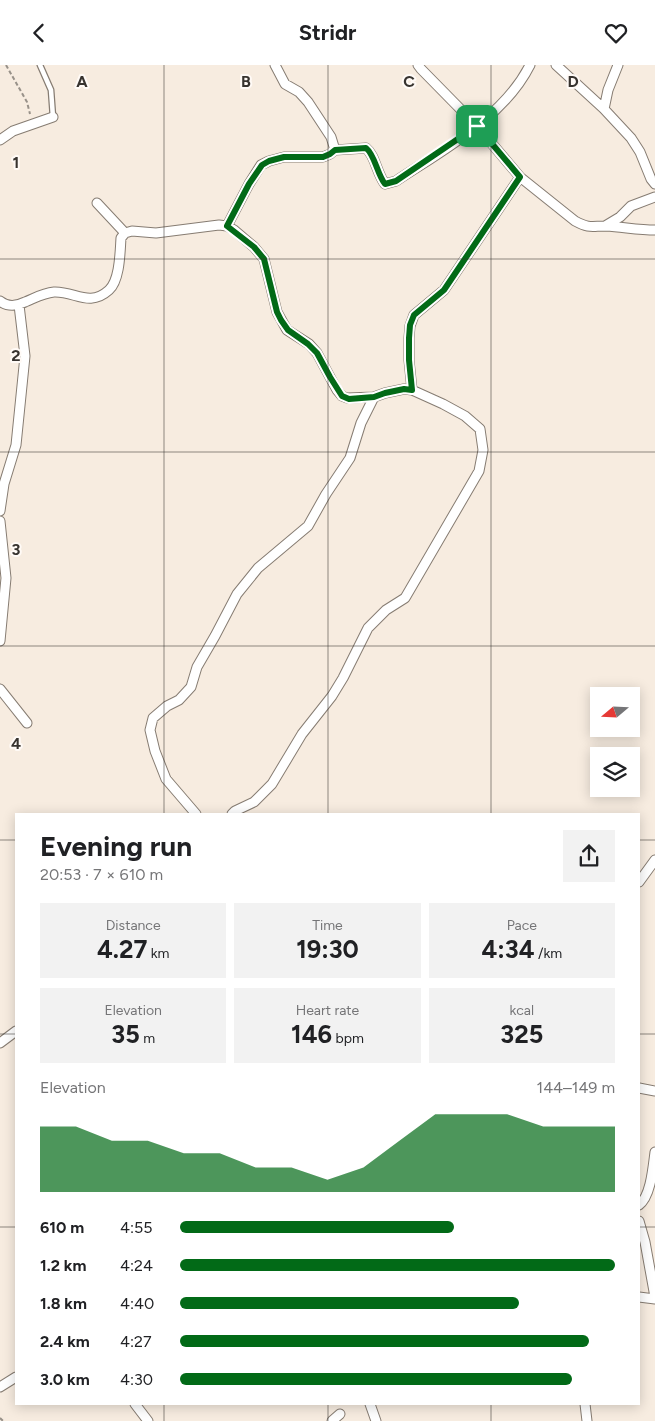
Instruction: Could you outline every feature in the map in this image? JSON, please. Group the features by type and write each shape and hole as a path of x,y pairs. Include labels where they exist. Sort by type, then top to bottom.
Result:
{"street":[{"path":"275,65 285,84 299,92 308,101 331,137 335,150"},
{"path":"418,65 477,126 520,177 575,221 594,227 605,226 655,230"},
{"path":"227,226 249,184 262,165 284,157 323,157 335,150 350,148 368,149 385,184 396,181 477,126 513,92 523,80 530,65"},
{"path":"556,65 604,109 636,144 655,184"},
{"path":"604,109 608,91 618,65"},
{"path":"0,140 13,131 53,117"},
{"path":"412,390 409,338 410,325 414,315 444,290 520,177"},
{"path":"605,226 620,217 631,206 655,197"},
{"path":"98,203 125,233"},
{"path":"0,301 9,305 19,305 42,294 56,292 91,299 108,291 112,286 116,276 122,238 125,233 132,231 156,233 219,225 227,226 254,247 264,259 277,312 281,320 288,330 317,353 342,396 349,399 374,397 404,389 412,390 465,416 480,429 483,450 479,471 405,598 386,611 368,628 343,678 302,734 272,784 254,802 233,813"},
{"path":"0,511 4,483 16,445 25,356 19,305"},
{"path":"195,813 166,779 155,751 150,730 153,718 167,706 179,700 191,687 197,667 216,636 237,594 258,568 308,526 326,494 350,458 362,423 374,397"},
{"path":"0,521 6,577 0,641"},
{"path":"0,689 27,723"},
{"path":"640,881 655,860"},
{"path":"0,1043 15,1032"},
{"path":"640,1088 655,1091"},
{"path":"640,1204 644,1201 653,1171 655,1152"},
{"path":"640,1224 655,1298 640,1297"},
{"path":"0,1387 15,1378"},
{"path":"136,1405 142,1418"},
{"path":"370,1405 376,1421"},
{"path":"585,1405 587,1421"},
{"path":"332,1421 340,1414"}],"lane":[{"path":"40,65 51,90 53,117"}],"path":[{"path":"6,65 27,102 33,123"},
{"path":"0,1418 3,1421"}],"route":[{"path":"477,126 520,177 444,290 414,315 410,325 409,338 412,390 404,389 374,397 347,399 337,390 317,353 288,330 281,320 277,312 262,256 254,247 227,226 249,184 262,165 269,161 284,157 323,157 335,150 366,148 370,151 381,179 385,184 390,184 477,126"}]}
